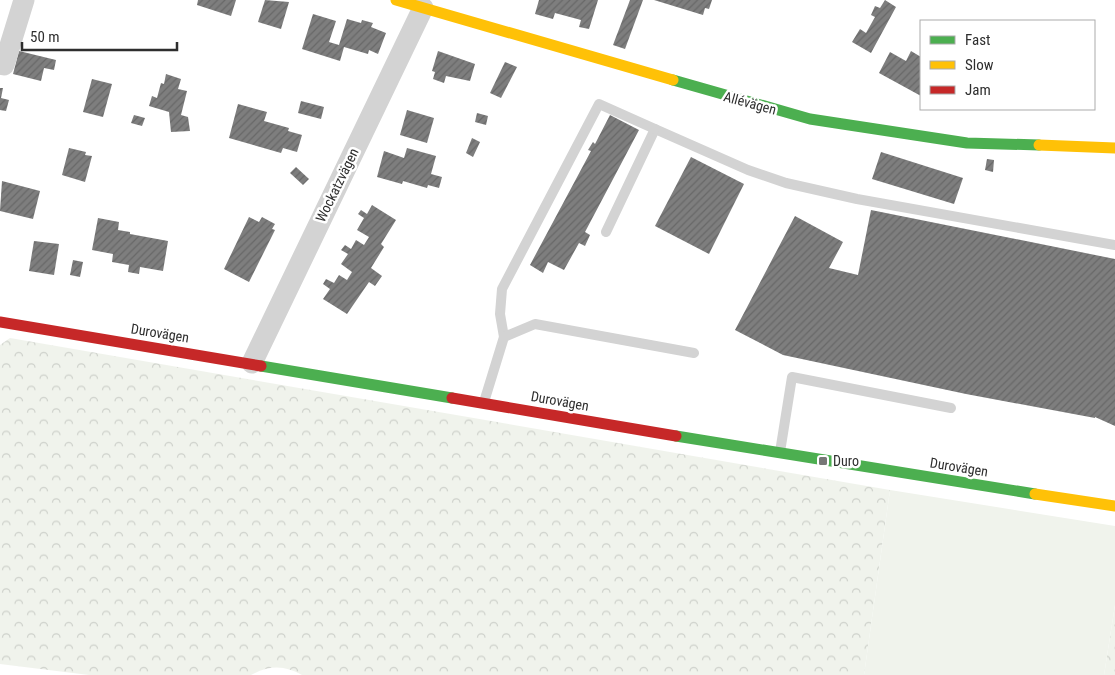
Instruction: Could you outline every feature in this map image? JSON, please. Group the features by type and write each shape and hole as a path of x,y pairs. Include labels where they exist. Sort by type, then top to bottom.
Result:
{"street":[{"path":"4,65 24,0"},
{"name":"Allévägen","path":"396,0 508,30 738,100 810,119 967,143 1115,148"},
{"name":"Wockatzvägen","path":"252,363 423,8"},
{"name":"Durovägen","path":"0,322 780,453 1115,506"}],"lane":[{"path":"484,403 504,337 500,314 502,289 599,104 748,170 794,185 857,199 1115,245"},
{"path":"606,232 655,129"},
{"path":"504,337 535,324 694,353"},
{"path":"780,453 792,377 951,408"}],"green space":[{"path":"10,338 890,490 864,675 302,675 289,669 271,668 251,675 89,675 0,664 0,345"},
{"path":"890,490 1115,526 1115,605 1104,675 864,675"},
{"path":"1115,605 1115,675 1104,675"}],"building":[{"path":"198,0 236,0 231,16 197,5"},
{"path":"265,0 289,2 281,29 258,22"},
{"path":"539,0 598,0 589,29 579,27 581,20 555,13 553,19 535,14"},
{"path":"630,0 643,0 625,49 613,45"},
{"path":"654,0 712,0 709,9 705,8 703,15"},
{"path":"885,0 896,7 871,53 852,42 860,29 866,33 875,17 871,15 875,6 880,8"},
{"path":"313,14 336,21 329,42 339,45 347,19 361,23 362,20 373,23 371,27 386,33 378,54 369,50 368,54 344,47 340,61 302,49"},
{"path":"19,51 56,60 54,70 44,68 41,81 13,74"},
{"path":"438,51 475,64 470,81 446,76 444,83 433,79 435,72 432,71"},
{"path":"911,51 920,56 920,95 879,73 890,52 906,61"},
{"path":"505,62 517,67 501,98 490,93"},
{"path":"166,74 181,79 178,89 187,91 181,115 188,117 190,131 171,132 169,112 149,106 152,96 157,98 161,83 164,84"},
{"path":"92,79 112,84 103,117 83,112"},
{"path":"0,88 3,88 1,98 9,100 6,111 0,110"},
{"path":"301,101 324,107 321,119 298,113"},
{"path":"238,104 267,112 264,121 289,128 288,131 302,135 297,152 283,148 281,153 229,138"},
{"path":"407,110 434,118 427,143 400,135"},
{"path":"477,113 488,116 486,125 475,122"},
{"path":"134,115 145,118 142,126 131,123"},
{"path":"610,115 639,130 585,232 590,235 585,246 579,243 564,270 548,262 543,273 530,265 591,151 588,150 593,142 595,144"},
{"path":"472,138 480,142 473,157 466,153"},
{"path":"69,148 86,152 85,155 92,156 85,182 62,175"},
{"path":"407,148 436,156 431,174 442,177 439,188 428,185 427,188 403,181 402,184 377,177 384,151 404,158"},
{"path":"881,152 963,178 954,204 872,179"},
{"path":"691,157 744,184 709,254 655,226"},
{"path":"987,159 994,160 993,172 985,170"},
{"path":"296,167 309,179 303,185 290,173"},
{"path":"2,181 40,191 33,219 0,211"},
{"path":"372,205 396,220 381,244 384,247 371,268 382,276 375,286 369,282 347,314 323,299 330,289 323,284 326,279 334,283 339,275 347,280 352,272 341,264 348,254 341,250 345,245 351,249 356,240 364,245 369,237 357,230 364,218 358,214 361,210 367,214"},
{"path":"871,210 1115,259 1115,426 1095,417 966,394 783,355 735,330 795,216 843,242 829,268 858,275"},
{"path":"249,217 259,222 262,217 275,224 272,229 275,230 249,282 224,269"},
{"path":"98,218 119,222 118,230 130,232 130,234 168,241 163,271 140,267 139,274 128,272 129,265 112,262 113,254 92,250"},
{"path":"34,241 59,244 54,275 29,271"},
{"path":"73,260 83,262 80,277 70,275"}],"traffic: fast":[{"path":"673,80 810,119 967,143 1039,145"},
{"path":"261,366 452,398"},
{"path":"676,436 1035,494"}],"traffic: slow":[{"path":"396,0 673,80"},
{"path":"1039,145 1115,148"},
{"path":"1035,494 1115,506"}],"traffic: jam":[{"path":"0,322 261,366"},
{"path":"452,398 676,436"}],"place":[{"name":"Duro","path":"823,461"}]}
